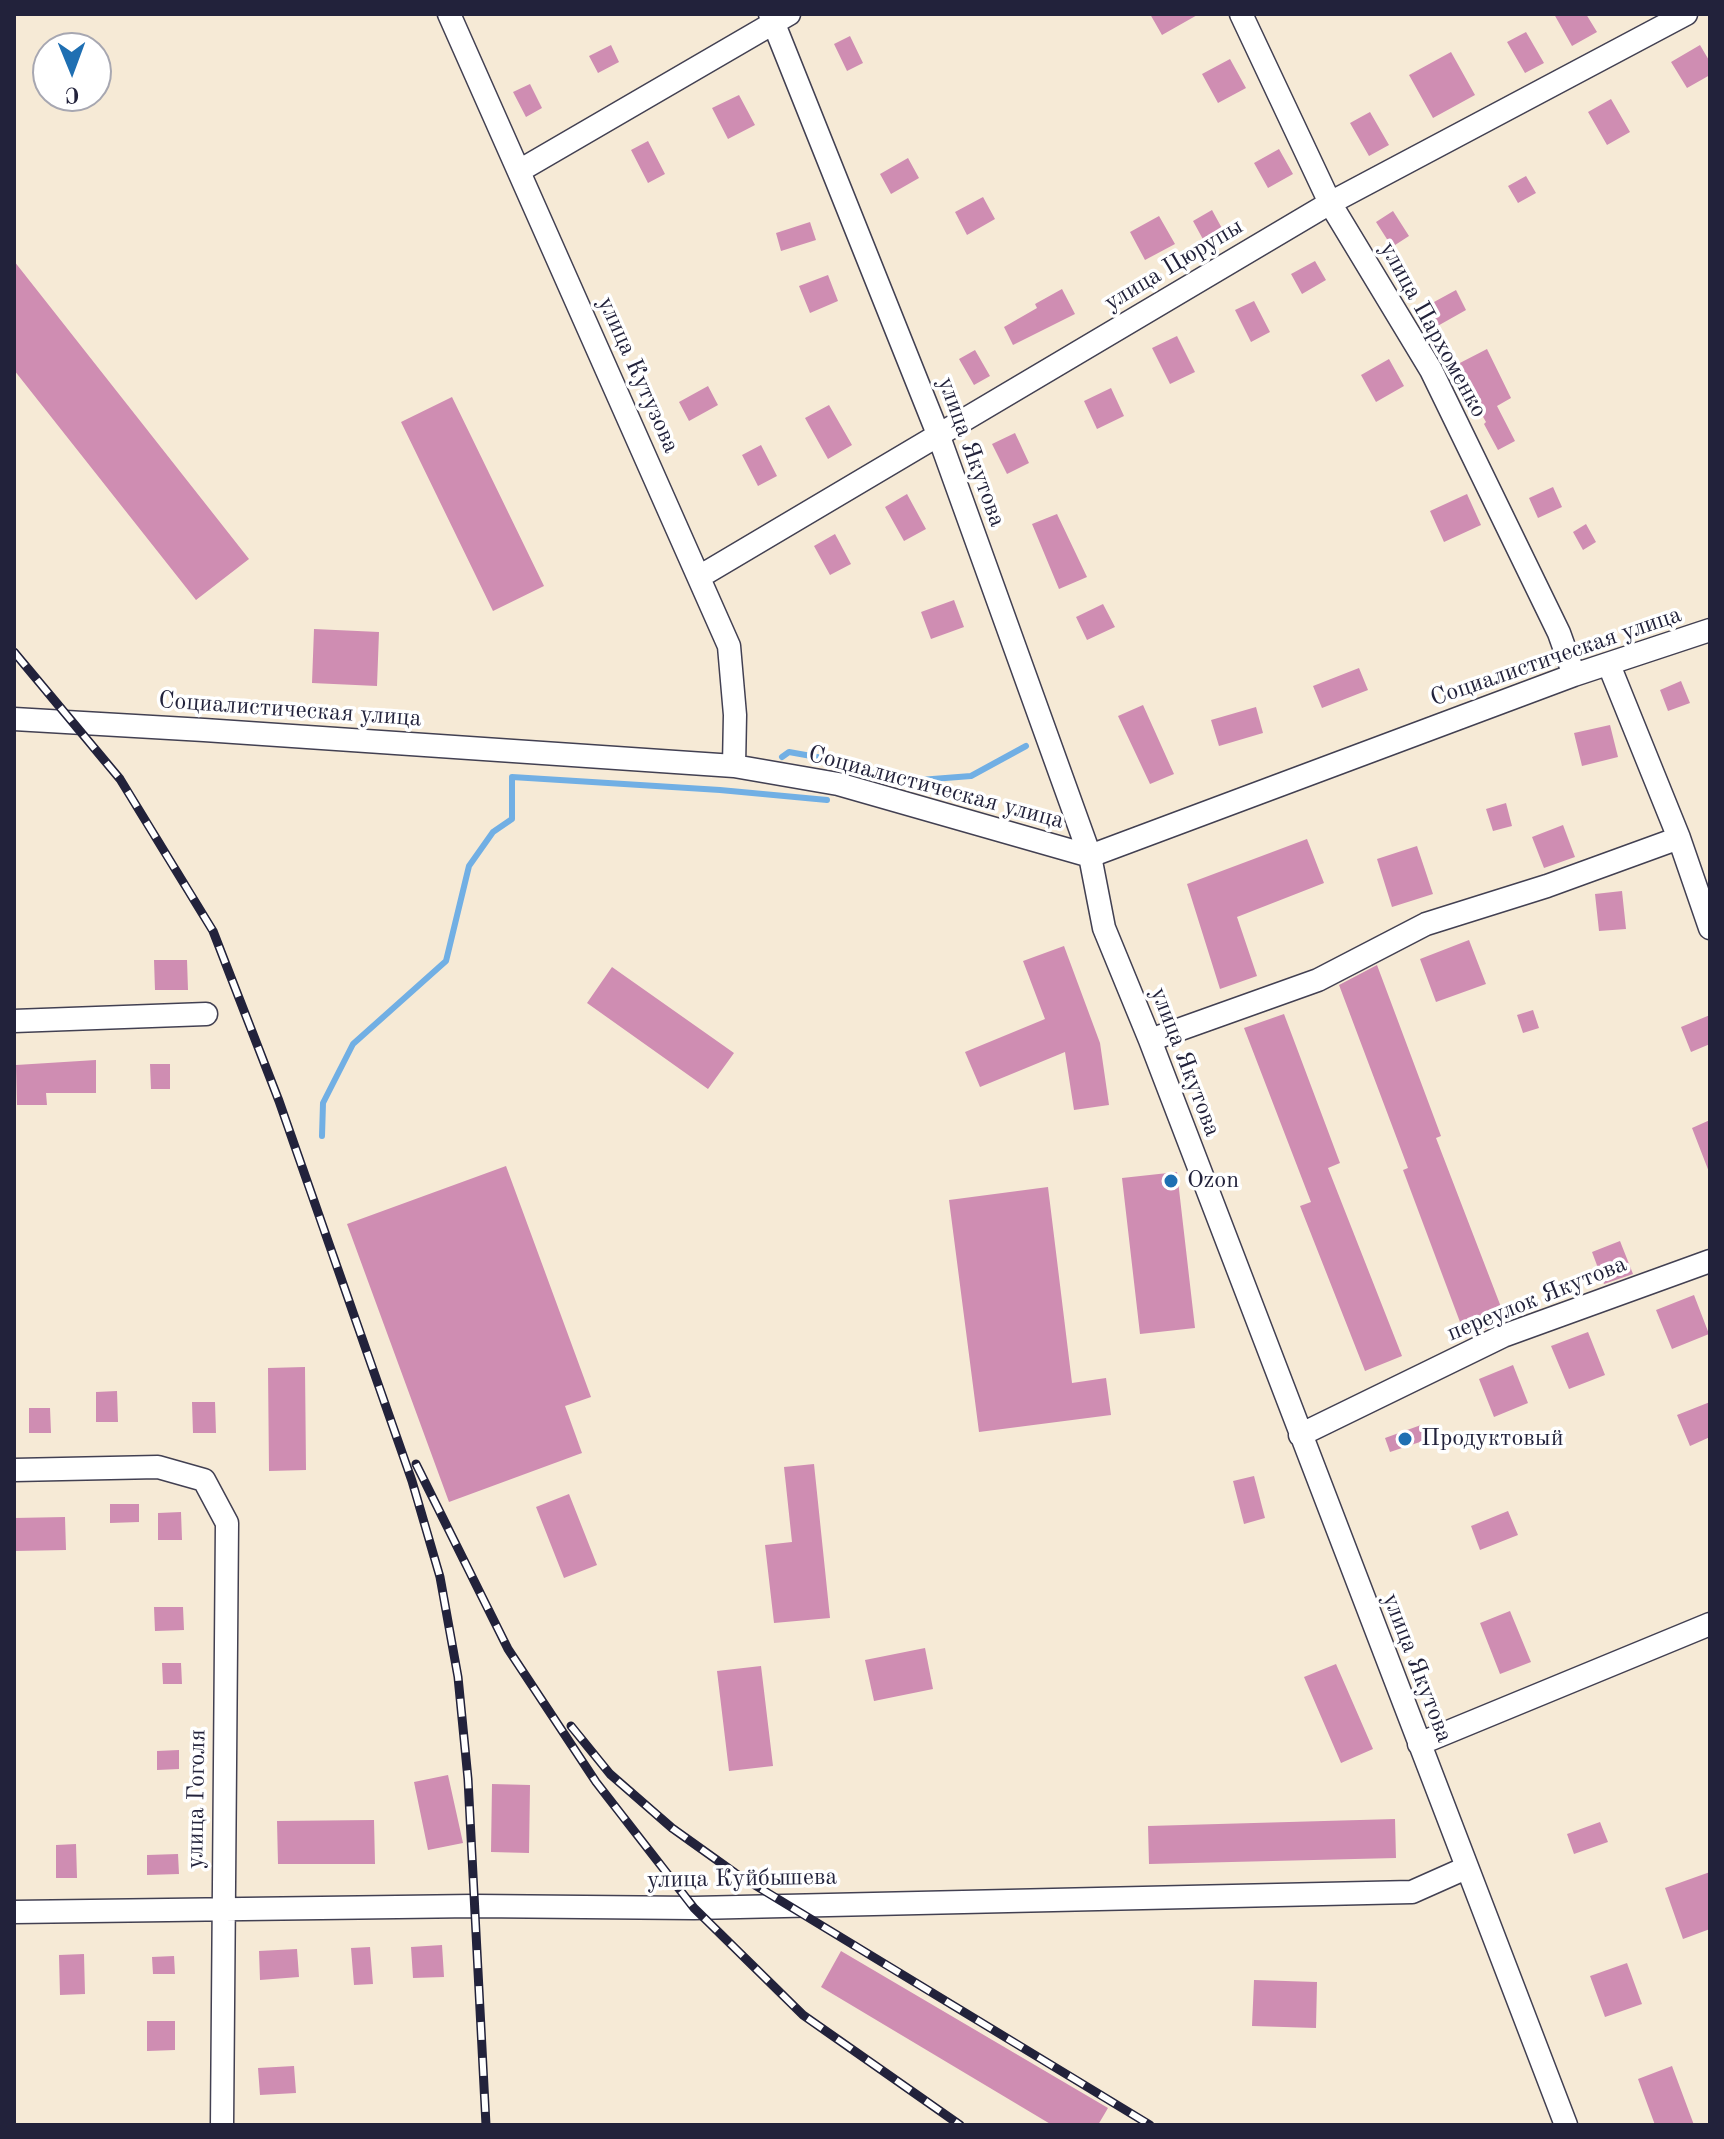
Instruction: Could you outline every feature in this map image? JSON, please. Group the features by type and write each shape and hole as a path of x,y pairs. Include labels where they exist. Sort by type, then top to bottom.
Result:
{"street":[{"name":"улица Кутузова","path":"449,14 729,646 735,715 734,766"},
{"name":"улица Пархоменко","path":"1241,14 1330,203 1431,370 1559,633 1574,675"},
{"name":"улица Цюрупы","path":"699,577 1330,203 1686,14"},
{"path":"519,171 778,17"},
{"name":"улица Якутова","path":"778,17 938,434 1090,856 1104,928 1150,1040 1566,2125"},
{"name":"Социалистическая улица","path":"14,719 734,766 838,784 1090,856 1574,675 1710,630"},
{"path":"1609,665 1679,838 1710,928"},
{"path":"1150,1040 1318,980 1426,924 1547,886 1679,838"},
{"path":"14,1021 206,1014"},
{"name":"переулок Якутова","path":"1300,1435 1503,1336 1710,1261"},
{"name":"улица Гоголя","path":"14,1470 158,1467 204,1480 227,1523 222,2125"},
{"path":"1419,1744 1710,1624"},
{"name":"улица Куйбышева","path":"14,1912 474,1906 694,1908 1412,1892 1466,1868"}],"building":[{"path":"1150,14 1199,14 1162,35"},
{"path":"1554,14 1586,14 1597,32 1572,46"},
{"path":"1526,32 1544,63 1525,73 1507,42"},
{"path":"850,36 863,63 847,71 834,44"},
{"path":"611,45 619,62 598,73 589,56"},
{"path":"1700,45 1710,62 1710,75 1687,88 1671,62"},
{"path":"1451,52 1475,95 1433,118 1409,75"},
{"path":"1230,59 1246,88 1218,103 1202,74"},
{"path":"530,84 542,108 526,117 513,92"},
{"path":"739,95 755,125 728,139 712,108"},
{"path":"1611,99 1630,132 1607,145 1588,112"},
{"path":"1370,112 1389,145 1369,156 1350,123"},
{"path":"648,141 665,174 648,183 631,150"},
{"path":"1279,149 1293,174 1268,188 1254,163"},
{"path":"908,158 919,178 891,194 880,174"},
{"path":"1526,176 1536,193 1518,203 1508,186"},
{"path":"983,197 995,219 967,235 955,212"},
{"path":"1212,210 1224,232 1205,243 1193,221"},
{"path":"1393,211 1409,236 1392,247 1376,222"},
{"path":"1159,216 1175,244 1145,260 1130,232"},
{"path":"810,222 816,240 781,251 776,233"},
{"path":"14,261 249,559 196,600 14,370"},
{"path":"1315,261 1326,280 1302,294 1291,274"},
{"path":"828,275 838,301 810,313 799,286"},
{"path":"1062,289 1075,314 1013,345 1004,327"},
{"path":"1456,290 1466,310 1434,328 1423,308"},
{"path":"1254,301 1270,332 1251,342 1235,310"},
{"path":"1177,336 1195,372 1170,384 1152,348"},
{"path":"1487,349 1511,398 1497,406 1515,441 1498,450 1454,366"},
{"path":"975,350 990,376 974,385 959,359"},
{"path":"1389,359 1404,386 1376,402 1361,375"},
{"path":"708,386 718,405 689,421 679,402"},
{"path":"1111,388 1124,416 1097,429 1084,401"},
{"path":"452,397 544,586 493,611 401,422"},
{"path":"829,405 852,445 828,459 805,418"},
{"path":"1015,433 1029,463 1007,474 992,444"},
{"path":"761,445 777,476 758,486 742,455"},
{"path":"1553,487 1562,507 1538,518 1529,498"},
{"path":"907,494 926,529 904,541 885,507"},
{"path":"1467,494 1481,525 1444,542 1430,511"},
{"path":"1057,514 1087,577 1059,589 1032,524"},
{"path":"1586,524 1596,542 1583,550 1573,532"},
{"path":"835,534 851,564 830,575 814,546"},
{"path":"954,600 964,627 931,639 921,612"},
{"path":"1103,604 1115,627 1087,640 1076,617"},
{"path":"314,629 379,632 377,686 312,683"},
{"path":"1359,668 1368,690 1322,708 1313,686"},
{"path":"1681,681 1690,703 1668,711 1660,690"},
{"path":"1143,705 1174,774 1150,784 1118,716"},
{"path":"1256,707 1263,733 1219,746 1211,720"},
{"path":"1610,725 1618,757 1582,766 1574,733"},
{"path":"1506,803 1512,826 1493,831 1486,809"},
{"path":"1563,825 1575,857 1544,868 1532,837"},
{"path":"1307,839 1324,883 1237,917 1257,976 1220,989 1187,884"},
{"path":"1417,846 1433,894 1392,907 1377,859"},
{"path":"1622,891 1626,929 1599,931 1595,894"},
{"path":"1469,940 1486,984 1436,1002 1420,959"},
{"path":"1064,946 1100,1043 1109,1105 1074,1110 1065,1052 980,1087 965,1052 1045,1019 1023,961"},
{"path":"154,960 187,960 188,990 155,990"},
{"path":"1377,965 1441,1136 1436,1138 1506,1320 1466,1338 1403,1170 1408,1168 1339,985"},
{"path":"612,967 734,1053 708,1089 587,1003"},
{"path":"1533,1010 1539,1028 1523,1033 1517,1015"},
{"path":"1284,1014 1340,1163 1328,1168 1402,1356 1365,1371 1300,1206 1311,1202 1244,1028"},
{"path":"1710,1015 1710,1044 1691,1052 1681,1027"},
{"path":"96,1060 96,1093 46,1093 47,1105 17,1105 16,1065"},
{"path":"150,1064 170,1064 170,1089 151,1089"},
{"path":"1710,1120 1710,1172 1709,1172 1692,1128"},
{"path":"506,1166 591,1397 565,1406 582,1453 449,1502 347,1224"},
{"path":"1177,1172 1195,1328 1140,1334 1122,1178"},
{"path":"1048,1187 1072,1383 1106,1378 1111,1415 979,1432 949,1200"},
{"path":"1620,1241 1633,1274 1604,1284 1592,1252"},
{"path":"1694,1295 1709,1334 1672,1349 1656,1310"},
{"path":"1588,1332 1605,1375 1569,1389 1551,1346"},
{"path":"1513,1365 1528,1403 1494,1417 1479,1379"},
{"path":"305,1367 306,1470 269,1471 268,1368"},
{"path":"117,1391 118,1422 96,1422 96,1392"},
{"path":"192,1402 215,1402 216,1433 193,1433"},
{"path":"1710,1402 1710,1437 1690,1446 1677,1415"},
{"path":"29,1408 50,1408 51,1433 29,1433"},
{"name":"Продуктовый","path":"1421,1425 1426,1440 1390,1452 1385,1438"},
{"path":"814,1464 830,1618 774,1623 765,1545 792,1542 784,1467"},
{"path":"1254,1476 1265,1518 1244,1524 1233,1481"},
{"path":"569,1494 597,1565 564,1578 536,1507"},
{"path":"110,1504 139,1504 139,1522 110,1523"},
{"path":"1508,1511 1518,1535 1480,1550 1471,1526"},
{"path":"181,1512 182,1540 158,1540 158,1513"},
{"path":"65,1517 66,1550 14,1551 14,1518"},
{"path":"154,1607 183,1607 184,1630 155,1631"},
{"path":"1510,1611 1531,1662 1500,1674 1480,1623"},
{"path":"925,1648 933,1689 874,1701 865,1660"},
{"path":"162,1663 181,1663 182,1684 163,1684"},
{"path":"1336,1664 1373,1749 1341,1763 1304,1677"},
{"path":"761,1666 773,1766 729,1771 717,1671"},
{"path":"179,1750 179,1769 157,1770 157,1751"},
{"path":"448,1775 463,1843 428,1850 414,1782"},
{"path":"492,1784 530,1785 529,1853 491,1852"},
{"path":"1395,1819 1396,1858 1149,1864 1148,1826"},
{"path":"374,1820 375,1864 278,1864 277,1821"},
{"path":"1600,1822 1608,1842 1574,1854 1567,1834"},
{"path":"76,1844 77,1878 56,1878 56,1845"},
{"path":"178,1854 179,1874 147,1875 147,1855"},
{"path":"1710,1872 1710,1929 1683,1939 1665,1888"},
{"path":"442,1945 444,1977 413,1978 411,1947"},
{"path":"370,1947 373,1984 354,1985 351,1948"},
{"path":"297,1949 299,1977 260,1980 259,1951"},
{"path":"841,1951 1108,2108 1098,2125 1052,2125 821,1987"},
{"path":"84,1954 85,1994 60,1995 59,1955"},
{"path":"174,1956 175,1974 153,1974 152,1957"},
{"path":"1627,1963 1642,2004 1605,2017 1590,1976"},
{"path":"1254,1980 1317,1982 1316,2028 1252,2026"},
{"path":"147,2021 175,2021 175,2050 147,2051"},
{"path":"294,2066 296,2093 260,2095 258,2068"},
{"path":"1672,2066 1694,2125 1655,2125 1638,2079"}],"waterway":[{"path":"782,757 789,752 839,761 907,781 971,776 1026,746"},
{"path":"322,1136 323,1103 353,1044 446,961 469,866 493,832 512,819 512,777 827,800"}],"railway":[{"path":"14,652 120,779 213,931 279,1101 412,1481 440,1577 458,1677 468,1779 486,2125"},
{"path":"416,1464 508,1649 596,1782 694,1908 803,2015 960,2125"},
{"path":"571,1726 610,1774 672,1828 735,1873 1150,2125"}],"place":[{"name":"Ozon","path":"1171,1181"},
{"name":"Продуктовый","path":"1405,1439"}]}
